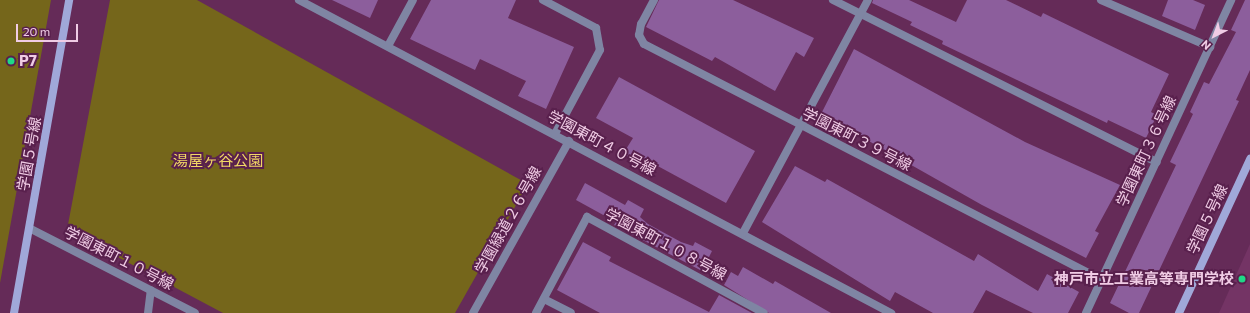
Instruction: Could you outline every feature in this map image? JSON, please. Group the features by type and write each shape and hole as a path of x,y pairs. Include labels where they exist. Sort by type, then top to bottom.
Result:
{"street":[{"name":"学園５号線","path":"14,313 31,228 69,0"},
{"name":"学園東町４０号線","path":"299,0 556,134 891,313"},
{"path":"388,46 413,0"},
{"path":"543,0 596,28 600,50 556,134"},
{"name":"学園東町３９号線","path":"654,0 641,24 639,35 644,44 800,126 1102,280"},
{"path":"833,0 1156,162"},
{"path":"743,233 868,0"},
{"path":"1100,0 1210,47"},
{"name":"学園東町３６号線","path":"1086,313 1231,0"},
{"name":"学園緑道２６号線","path":"472,313 569,141"},
{"name":"学園５号線","path":"1179,313 1250,159"},
{"name":"学園東町１０８号線","path":"536,313 587,217 764,313"},
{"name":"学園東町１０号線","path":"31,228 195,313"},
{"path":"148,313 151,290"},
{"path":"544,299 571,313"}],"shaded area":[{"name":"神戸市立工業高等専門学校","path":"1250,244 1250,313 1219,313"}],"green space":[{"path":"0,0 51,0 0,283"},
{"name":"湯屋ヶ谷公園","path":"110,0 197,0 528,184 455,313 223,313 67,230"}],"building":[{"path":"332,0 378,0 370,18"},
{"path":"431,0 516,0 508,18 574,47 546,109 518,96 526,81 480,59 475,70 410,39"},
{"path":"659,0 733,0 814,38 804,57 796,52 775,91 715,57 712,61 646,27"},
{"path":"873,0 909,0 956,22 967,0 1006,0 1041,17 1043,13 1169,74 1151,112 1157,115 1146,138 1108,120 1107,123 942,44 943,41 910,25 912,22 872,3"},
{"path":"1168,0 1193,0 1205,5 1195,30 1162,16"},
{"path":"1245,0 1250,0 1250,70 1236,100 1239,101 1139,313 1129,313 1110,303 1176,165 1170,162 1193,114 1190,112 1204,82 1209,84 1236,32 1231,30"},
{"path":"854,49 1025,142 1120,185 1095,231 1099,233 1086,258 982,205 821,114"},
{"path":"619,77 755,151 726,203 654,164 651,170 623,154 633,138 596,118"},
{"path":"795,166 825,182 827,179 974,261 978,254 1038,291 1047,274 1079,292 1068,313 1033,313 986,290 973,313 933,313 895,292 890,301 762,222"},
{"path":"585,183 625,205 628,200 644,209 640,217 648,224 681,242 693,246 695,242 712,251 702,271 614,225 616,222 576,200"},
{"path":"583,242 611,257 609,261 709,312 719,295 752,313 600,313 557,290"},
{"path":"743,267 773,284 775,281 831,313 769,313 724,285 731,272 738,276"}],"place":[{"name":"P7","path":"11,61"},
{"name":"神戸市立工業高等専門学校","path":"1242,279"}]}
